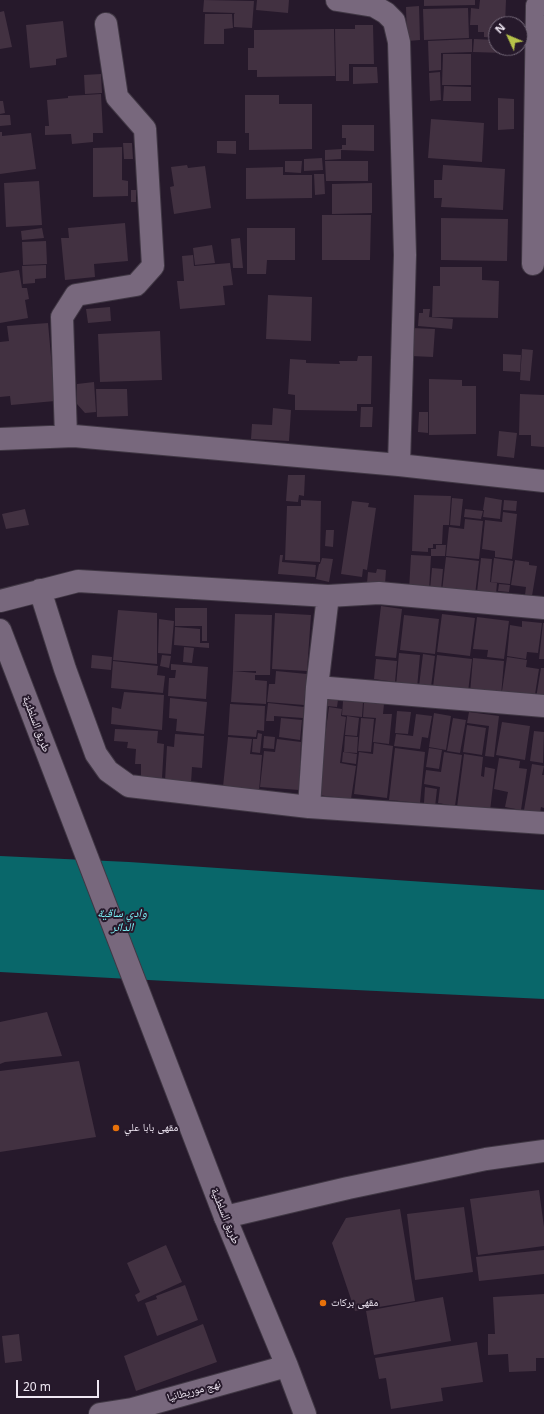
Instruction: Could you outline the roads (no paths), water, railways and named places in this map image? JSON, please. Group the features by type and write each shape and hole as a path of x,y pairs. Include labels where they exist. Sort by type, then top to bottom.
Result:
{"street":[{"path":"337,0 374,6 386,13 394,21 399,42 405,255 399,465"},
{"path":"533,264 537,6 544,3"},
{"path":"66,436 62,317 76,295 136,285 153,266 145,130 117,97 106,24"},
{"path":"0,438 66,436 399,465 544,481"},
{"path":"0,600 78,581 328,596 379,593 544,608"},
{"path":"40,590 65,669 96,754 108,771 129,786 309,807 544,823"},
{"path":"309,807 317,687 328,596"},
{"name":"طريق السلطنية","path":"0,630 225,1217 287,1366 305,1414"},
{"path":"317,687 544,706"},
{"path":"225,1217 348,1188 486,1159 544,1151"},
{"name":"نهج موريطانيا","path":"100,1414 132,1408 287,1366"}],"water":[{"name":"وادي ساقية الدائر","path":"0,856 129,862 544,890 544,999 0,972"}],"place":[{"name":"مقهى بابا علي","path":"116,1128"},
{"name":"مقهى بركات","path":"323,1303"}]}
